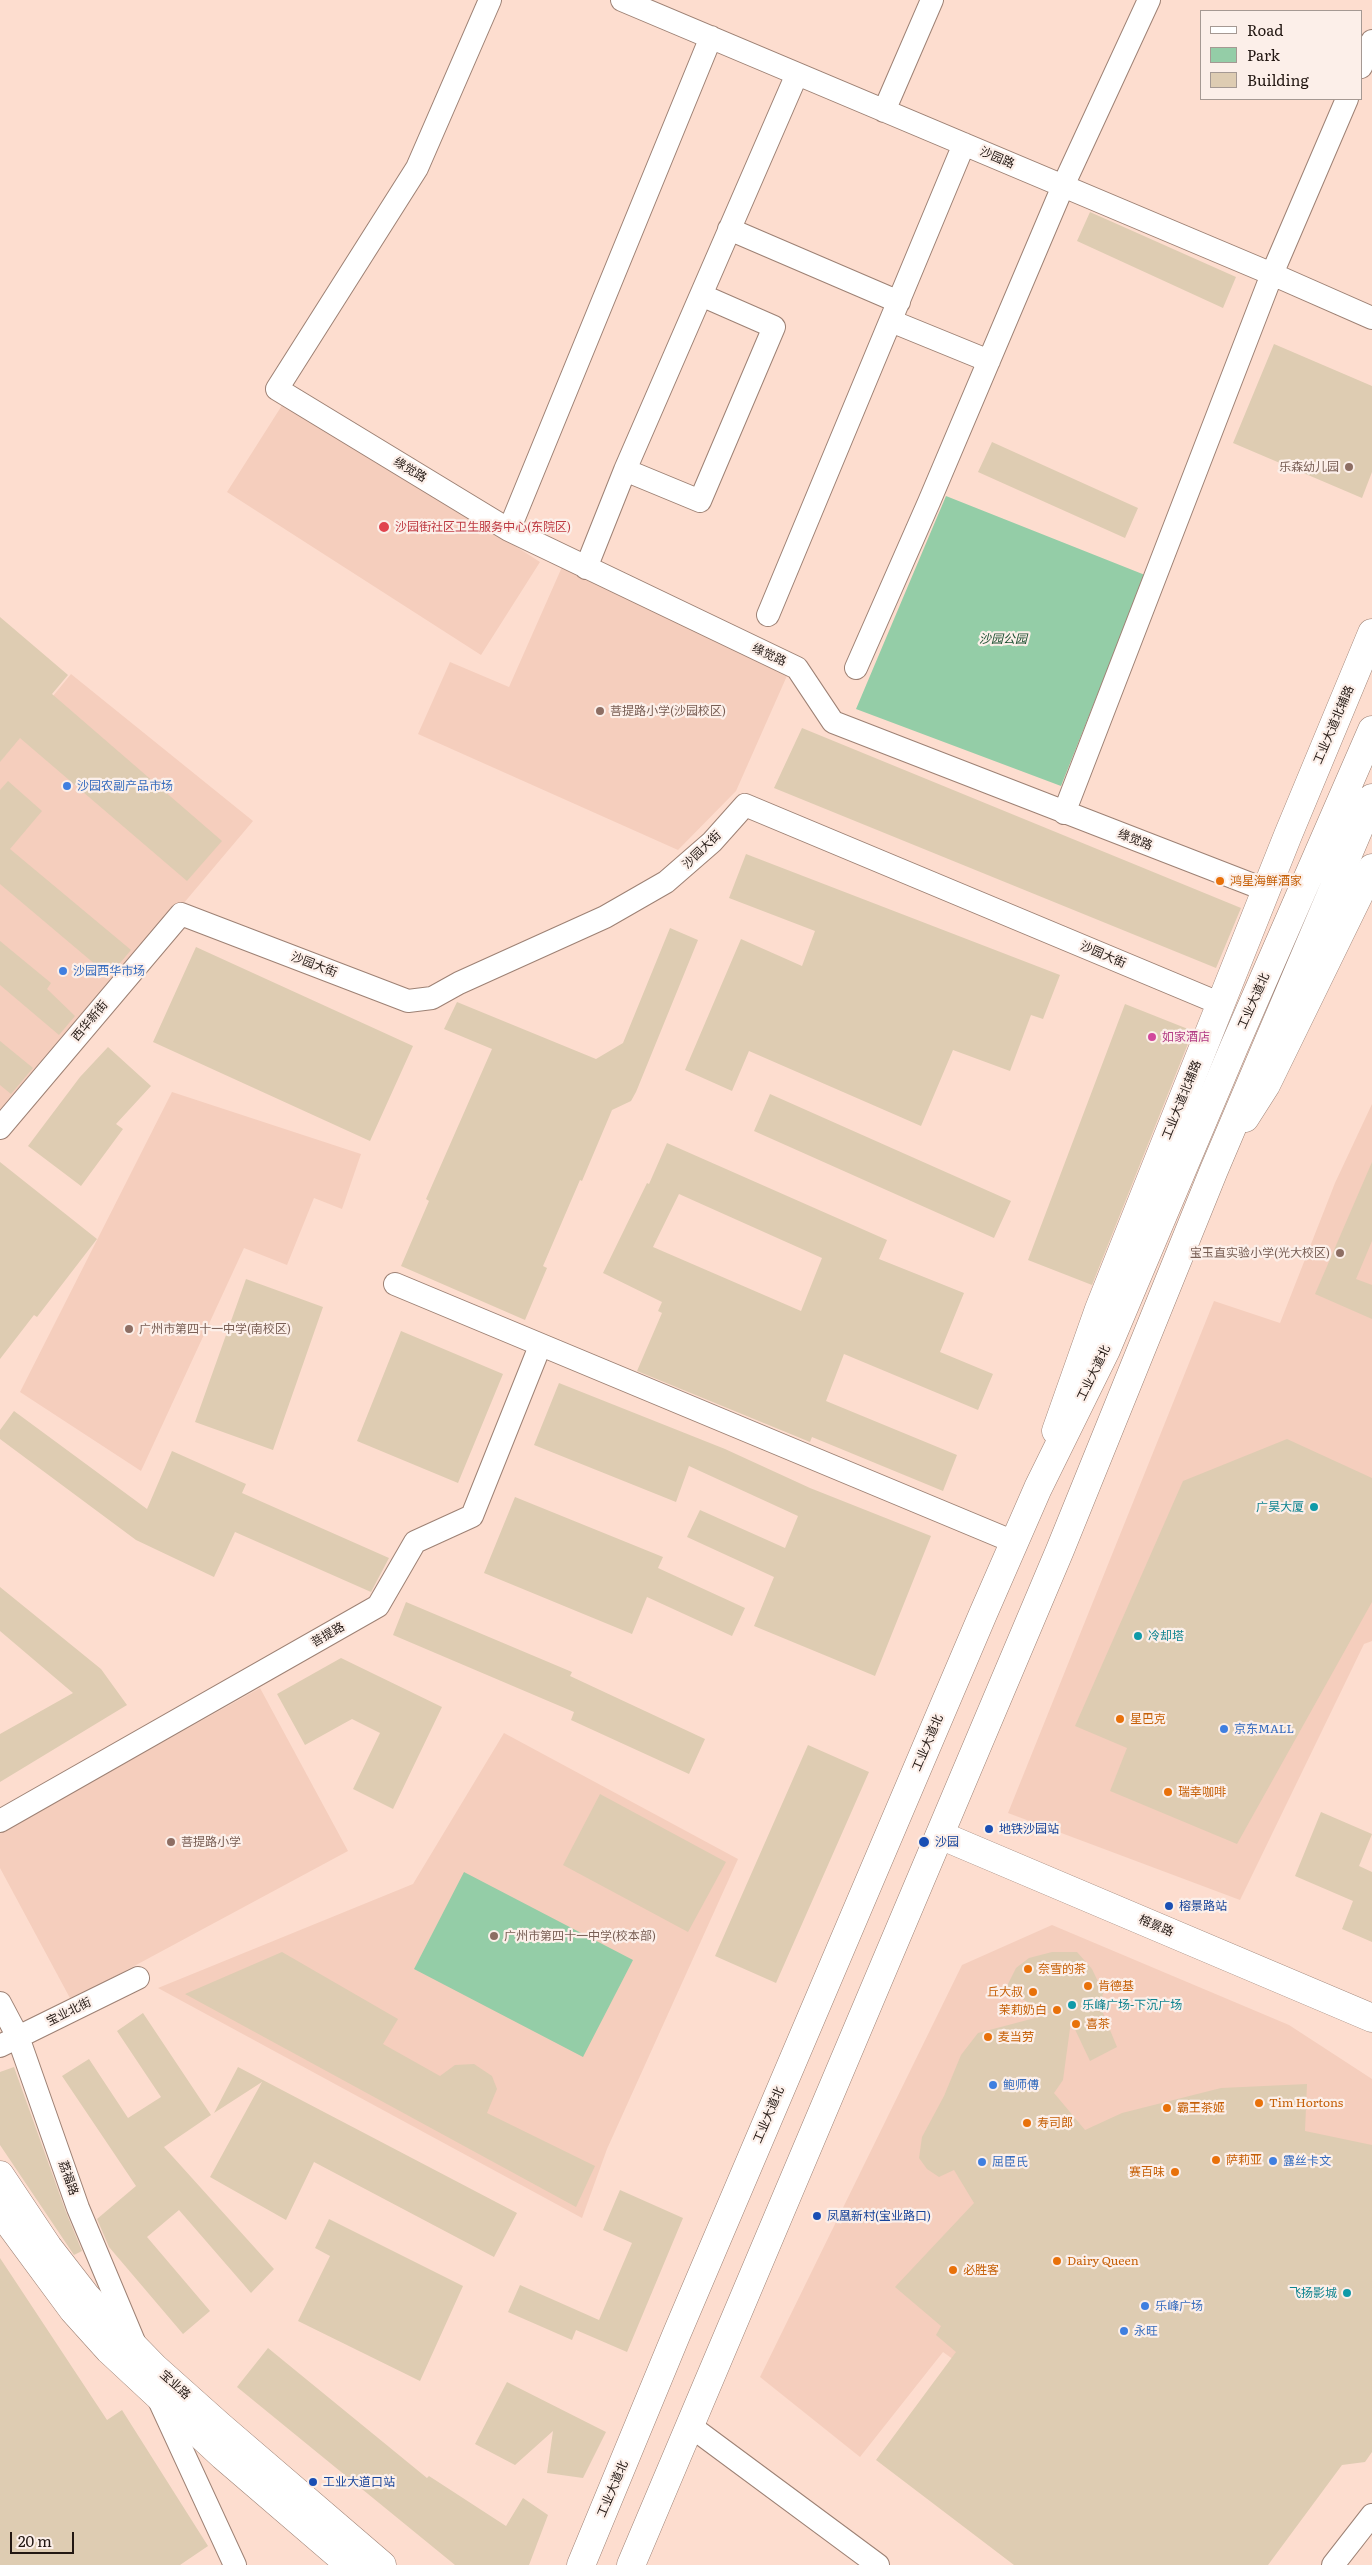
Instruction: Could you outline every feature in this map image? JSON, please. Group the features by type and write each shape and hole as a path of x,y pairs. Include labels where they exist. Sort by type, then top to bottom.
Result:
{"main road":[{"name":"工业大道北辅路","path":"1038,1488 1099,1309 1266,890 1372,633"},
{"name":"工业大道北","path":"581,2565 677,2333 1014,1542 1038,1488 1106,1350 1372,730"},
{"path":"631,2565 1060,1550 1214,1170 1319,918 1372,798"},
{"path":"1214,1170 1266,1085 1372,868"},
{"name":"榕景路","path":"940,1835 1372,2018"},
{"name":"宝业路","path":"0,2175 48,2247 81,2289 138,2351 220,2426 382,2565"},
{"name":"宝业路","path":"0,2211 73,2310 158,2397 350,2565"}],"street":[{"name":"缘觉路","path":"490,0 417,168 277,389 509,530 797,668 834,722 1266,890"},
{"name":"沙园路","path":"622,0 1372,318"},
{"path":"884,111 932,0"},
{"path":"856,668 1063,186 1149,0"},
{"path":"509,530 711,37"},
{"path":"1362,65 1372,41"},
{"path":"586,568 625,470 797,74"},
{"path":"1064,813 1272,274 1347,100"},
{"path":"768,615 964,144"},
{"path":"729,229 895,311 989,361"},
{"path":"625,470 700,501 774,326 701,295"},
{"name":"沙园大街","path":"181,914 408,1001 432,998 458,983 605,917 666,882 712,842 745,805 1220,1004"},
{"name":"西华新街","path":"0,1128 181,914"},
{"path":"395,1284 1014,1542"},
{"name":"菩提路","path":"0,1822 378,1606 415,1542 472,1516 540,1346"},
{"name":"宝业北街","path":"9,2041 138,1978"},
{"name":"荔福路","path":"0,2004 9,2041 138,2351"},
{"path":"158,2397 235,2565"},
{"path":"689,2425 878,2565"},
{"path":"1333,2565 1372,2515"}],"shaded area":[{"name":"沙园街社区卫生服务中心(东院区)","path":"286,399 540,562 481,655 227,492"},
{"name":"菩提路小学(沙园校区)","path":"562,567 790,669 736,791 678,850 418,734 450,662 509,687"},
{"name":"沙园西华市场","path":"71,674 253,821 0,1121 0,761"},
{"name":"广州市第四十一中学(南校区)","path":"172,1092 361,1154 342,1209 314,1198 287,1265 244,1248 141,1471 20,1392"},
{"path":"1372,1104 1372,1641 1364,1644 1240,1900 1008,1813 1214,1301 1280,1323 1335,1183"},
{"name":"菩提路小学","path":"260,1688 348,1851 71,2000 0,1868 0,1833"},
{"name":"广州市第四十一中学(校本部)","path":"504,1733 738,1859 607,2149 582,2218 158,1988 413,1884"},
{"path":"1052,1925 1289,2025 1372,2079 1372,2199 997,2391 943,2352 860,2457 760,2377 962,1965"}],"green space":[{"name":"沙园公园","path":"946,496 1145,575 1061,786 856,709"},
{"path":"464,1872 633,1960 583,2057 414,1969"}],"building":[{"path":"1090,212 1236,277 1223,308 1077,241"},
{"path":"1274,344 1372,386 1372,472 1362,498 1233,443"},
{"path":"992,442 1138,508 1125,538 978,472"},
{"path":"0,617 68,675 52,694 222,841 187,881 20,738 0,762"},
{"path":"802,728 1241,908 1216,968 774,788"},
{"path":"8,781 42,811 10,849 131,950 109,976 0,884 0,790"},
{"path":"746,854 1060,975 1043,1019 1031,1015 1010,1071 953,1050 921,1126 749,1051 732,1091 685,1070 741,939 802,966 815,931 729,898"},
{"path":"670,928 698,940 636,1092 631,1101 612,1110 582,1181 580,1180 543,1266 547,1268 525,1320 401,1266 429,1201 426,1199 492,1049 444,1029 457,1002 596,1059 623,1043"},
{"path":"0,941 51,983 47,989 75,1016 59,1035 0,985"},
{"path":"196,947 413,1046 370,1141 153,1042"},
{"path":"1125,1004 1193,1031 1092,1285 1028,1260"},
{"path":"0,1041 33,1068 11,1094 0,1085"},
{"path":"108,1047 151,1086 116,1124 123,1129 81,1186 28,1146 80,1077"},
{"path":"770,1094 1011,1201 994,1238 754,1131"},
{"path":"667,1143 887,1240 879,1259 964,1293 940,1352 993,1374 978,1410 844,1354 826,1401 957,1455 943,1491 812,1437 810,1442 637,1371 662,1313 658,1311 662,1302 603,1273 647,1183 649,1184","holes":["679,1194 822,1258 801,1311 653,1247"]},
{"path":"0,1162 97,1239 37,1317 34,1315 0,1359"},
{"path":"1372,1162 1372,1241 1356,1279 1372,1285 1372,1319 1315,1294"},
{"path":"246,1279 323,1307 273,1450 195,1422"},
{"path":"401,1331 503,1374 458,1483 357,1441"},
{"path":"559,1383 725,1449 810,1488 931,1536 875,1676 754,1626 774,1577 687,1537 700,1510 785,1548 798,1516 689,1466 676,1502 534,1445"},
{"path":"14,1411 147,1509 172,1451 246,1484 242,1493 389,1558 371,1592 235,1532 214,1577 136,1540 0,1439 0,1430"},
{"path":"1287,1439 1372,1478 1372,1602 1237,1844 1110,1791 1127,1748 1075,1726 1183,1481"},
{"path":"515,1497 663,1557 658,1568 745,1608 732,1636 647,1597 632,1634 484,1573"},
{"path":"0,1587 101,1669 127,1705 0,1782 0,1734 73,1693 0,1631"},
{"path":"406,1602 572,1672 570,1676 705,1739 689,1774 571,1720 574,1712 393,1635"},
{"path":"341,1658 442,1707 393,1809 353,1789 380,1733 352,1719 305,1745 277,1694"},
{"path":"808,1745 869,1772 776,1983 715,1956"},
{"path":"600,1794 726,1862 688,1932 563,1865"},
{"path":"1321,1812 1372,1834 1359,1866 1372,1872 1372,1942 1342,1929 1353,1901 1295,1876"},
{"path":"282,1952 398,2019 383,2044 440,2076 455,2065 474,2064 492,2076 497,2089 487,2113 595,2166 576,2207 185,1994"},
{"name":"乐峰广场","path":"1052,1952 1077,1952 1092,1969 1103,1992 1101,2008 1117,2047 1090,2061 1071,2021 1063,2080 1054,2093 1085,2130 1122,2113 1221,2088 1307,2084 1305,2131 1372,2145 1372,2452 1365,2462 1342,2465 1268,2565 1014,2565 876,2460 956,2352 936,2335 941,2326 895,2287 974,2203 954,2170 939,2177 927,2169 919,2158 922,2137 944,2096 961,2055 978,2033 1050,2014 1009,1992 1008,1984 1016,1968 1029,1958"},
{"path":"143,2013 211,2115 164,2147 274,2269 251,2293 179,2210 147,2237 210,2311 183,2334 109,2247 97,2219 136,2186 62,2076 89,2059 128,2118 161,2097 117,2031"},
{"path":"14,2067 82,2251 74,2255 0,2145 0,2072"},
{"path":"238,2067 517,2213 494,2257 314,2162 286,2220 210,2177 262,2082 214,2113"},
{"path":"620,2190 683,2218 627,2352 576,2330 572,2340 508,2312 520,2285 599,2320 632,2243 603,2230"},
{"path":"329,2219 463,2286 420,2381 298,2321 330,2256 315,2248"},
{"path":"0,2258 107,2420 122,2410 208,2546 180,2565 0,2565"},
{"path":"268,2348 427,2478 429,2476 506,2526 523,2498 548,2515 529,2565 455,2565 237,2387"},
{"path":"507,2382 606,2432 583,2478 547,2473 553,2431 515,2465 475,2444"}],"place":[{"name":"乐森幼儿园","path":"1349,467"},
{"name":"沙园街社区卫生服务中心(东院区)","path":"384,527"},
{"name":"菩提路小学(沙园校区)","path":"600,711"},
{"name":"沙园农副产品市场","path":"67,786"},
{"name":"鸿星海鲜酒家","path":"1220,881"},
{"name":"沙园西华市场","path":"63,971"},
{"name":"如家酒店","path":"1152,1037"},
{"name":"宝玉直实验小学(光大校区)","path":"1340,1253"},
{"name":"广州市第四十一中学(南校区)","path":"129,1329"},
{"name":"广昊大厦","path":"1314,1507"},
{"name":"冷却塔","path":"1138,1636"},
{"name":"星巴克","path":"1120,1719"},
{"name":"京东MALL","path":"1224,1729"},
{"name":"瑞幸咖啡","path":"1168,1792"},
{"name":"地铁沙园站","path":"989,1829"},
{"name":"菩提路小学","path":"171,1842"},
{"name":"沙园","path":"924,1842"},
{"name":"榕景路站","path":"1169,1906"},
{"name":"广州市第四十一中学(校本部)","path":"494,1936"},
{"name":"奈雪的茶","path":"1028,1969"},
{"name":"肯德基","path":"1088,1986"},
{"name":"丘大叔","path":"1033,1992"},
{"name":"乐峰广场-下沉广场","path":"1072,2005"},
{"name":"茉莉奶白","path":"1057,2010"},
{"name":"喜茶","path":"1076,2024"},
{"name":"麦当劳","path":"988,2037"},
{"name":"鲍师傅","path":"993,2085"},
{"name":"Tim Hortons","path":"1259,2103"},
{"name":"霸王茶姬","path":"1167,2108"},
{"name":"寿司郎","path":"1027,2123"},
{"name":"萨莉亚","path":"1216,2160"},
{"name":"露丝卡文","path":"1273,2161"},
{"name":"屈臣氏","path":"982,2162"},
{"name":"赛百味","path":"1175,2172"},
{"name":"凤凰新村(宝业路口)","path":"817,2216"},
{"name":"Dairy Queen","path":"1057,2261"},
{"name":"必胜客","path":"953,2270"},
{"name":"飞扬影城","path":"1347,2293"},
{"name":"乐峰广场","path":"1145,2306"},
{"name":"永旺","path":"1124,2331"},
{"name":"工业大道口站","path":"313,2482"}]}
